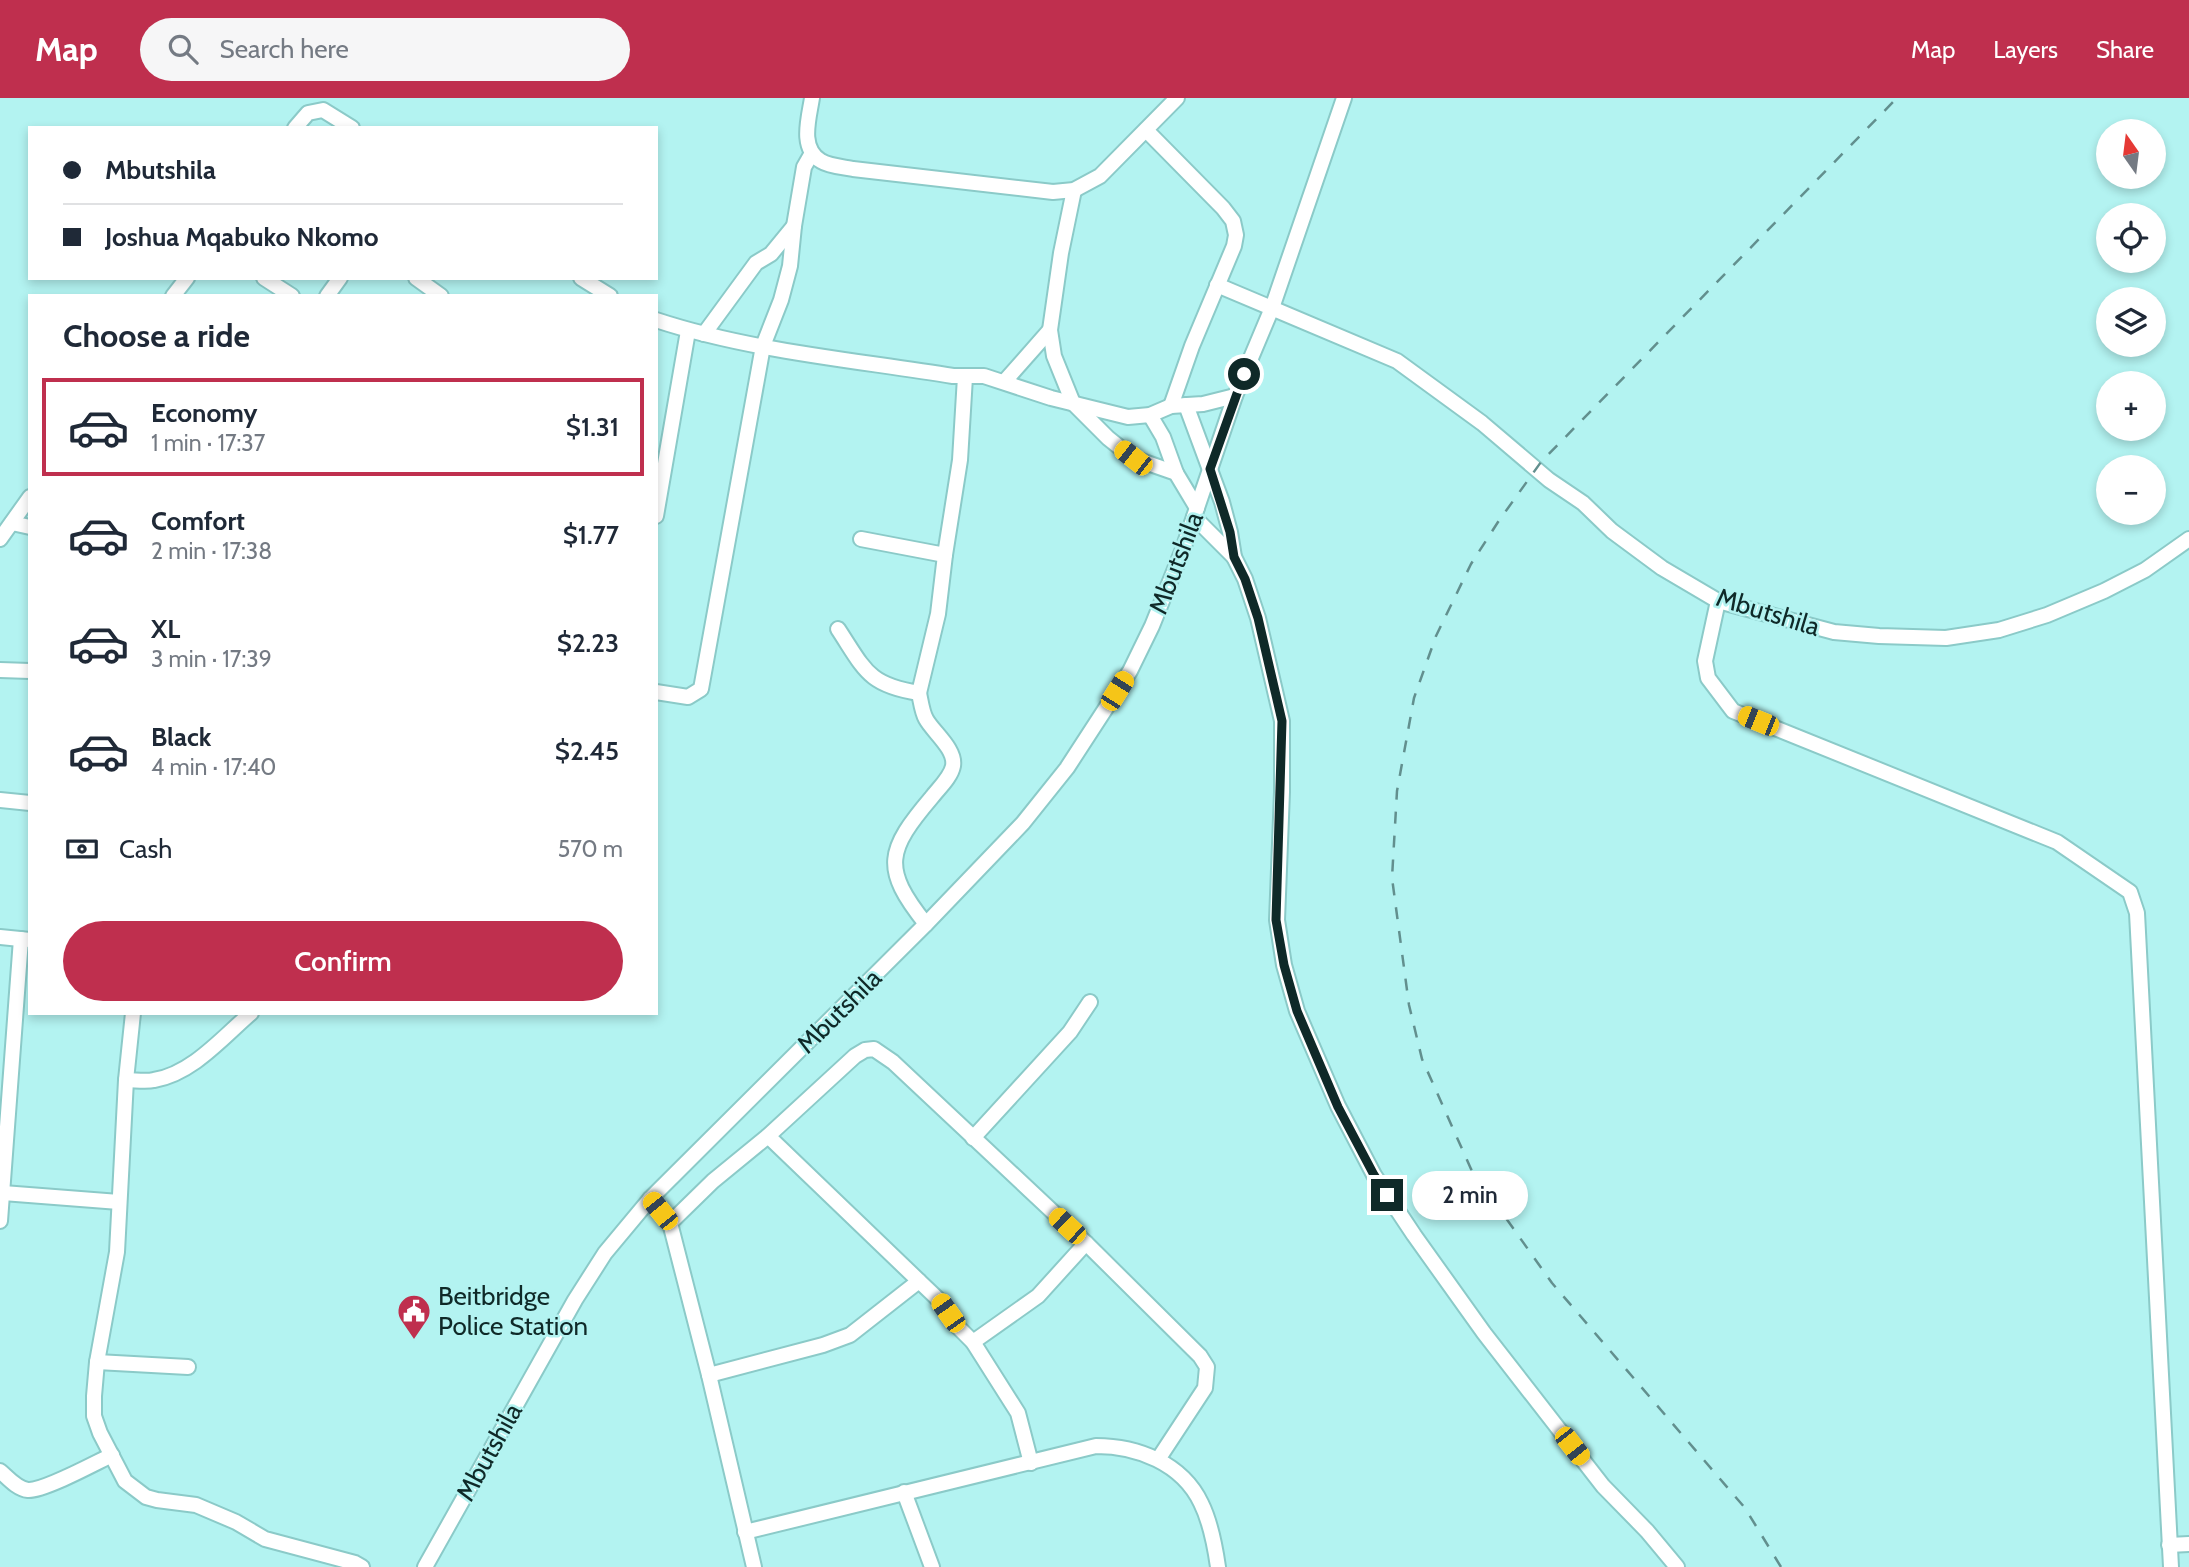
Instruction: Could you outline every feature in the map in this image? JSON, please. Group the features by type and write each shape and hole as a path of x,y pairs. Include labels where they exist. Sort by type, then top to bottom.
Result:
{"street":[{"path":"812,98 807,135 811,153 822,162 853,169 1053,192 1074,190 1100,176 1177,98"},
{"path":"1217,285 1272,308 1344,98"},
{"path":"297,126 308,113 323,110 349,126"},
{"path":"1146,130 1223,208 1233,221 1236,235 1171,406"},
{"path":"658,692 688,697 701,689 763,346 790,266 804,167 811,153"},
{"path":"1074,190 1061,253 1050,330 1054,356 1073,403 1108,438 1133,458 1176,472"},
{"path":"704,334 756,263 771,254 794,226"},
{"path":"175,294 185,280"},
{"path":"267,280 289,294"},
{"path":"419,280 438,294"},
{"path":"587,287 605,294"},
{"name":"Mbutshila","path":"425,1567 575,1300 606,1253 650,1199 926,924 1023,823 1082,746 1130,671 1152,626 1235,396 1272,308 1397,361 1482,423 1549,480 1583,503 1612,531 1662,568 1718,601 1834,632 1946,638 1999,630 2047,615 2104,592 2145,570 2189,539"},
{"path":"658,321 688,331 763,346 965,377 984,376 1051,398 1128,417 1150,415 1171,406 1203,404 1235,396"},
{"path":"1005,381 1050,330"},
{"path":"658,504 688,331"},
{"path":"926,924 905,895 894,868 895,851 915,817 949,774 953,761 925,718 919,693 938,614 960,460 965,377"},
{"path":"1186,405 1230,532 1234,557"},
{"path":"1150,415 1163,437 1195,513 1234,557 1245,579 1258,618 1282,721 1276,920 1284,965 1297,1011 1338,1107 1374,1175 1484,1332 1603,1486 1647,1531 1677,1567"},
{"path":"0,539 28,500"},
{"path":"12,523 28,527"},
{"path":"862,539 945,555"},
{"path":"1718,601 1705,661 1709,678 1733,711 2057,842 2130,892 2137,913 2171,1567"},
{"path":"838,629 872,677 895,689 919,693"},
{"path":"0,670 28,671"},
{"path":"0,800 28,803"},
{"path":"0,937 25,939 0,1221"},
{"path":"973,1138 1070,1031 1090,1002"},
{"path":"133,1015 126,1080 117,1252 97,1362 94,1416 125,1481 146,1497 196,1505 236,1522 265,1539 362,1567"},
{"path":"126,1080 155,1080 182,1069 249,1015"},
{"path":"670,1223 713,1181 768,1136 847,1062 865,1050 874,1049 893,1062 1193,1347 1206,1367 1205,1388 1159,1458"},
{"path":"768,1136 940,1301 956,1325 973,1342 1018,1413 1031,1463"},
{"path":"3,1193 118,1202"},
{"path":"650,1199 670,1223 754,1567"},
{"path":"973,1342 1038,1296 1086,1243"},
{"path":"709,1375 824,1345 850,1335 919,1281"},
{"path":"97,1362 188,1367"},
{"path":"745,1532 1096,1446 1121,1446 1159,1458 1185,1480 1201,1502 1214,1540 1218,1567"},
{"path":"0,1471 16,1485 27,1490 112,1455"},
{"path":"904,1492 932,1567"},
{"path":"2169,1545 2189,1544"}],"railway":[{"path":"1781,1567 1745,1508 1552,1283 1471,1169 1422,1059 1409,1005 1392,878 1397,791 1414,698 1436,636 1471,564 1541,462 1897,98"}],"place":[{"name":"Beitbridge Police Station","path":"414,1341"}],"route":[{"path":"1244,374 1210,469 1222,502 1234,557 1245,579 1258,618 1282,721 1282,792 1276,920 1284,965 1297,1011 1338,1107 1387,1195"}]}
